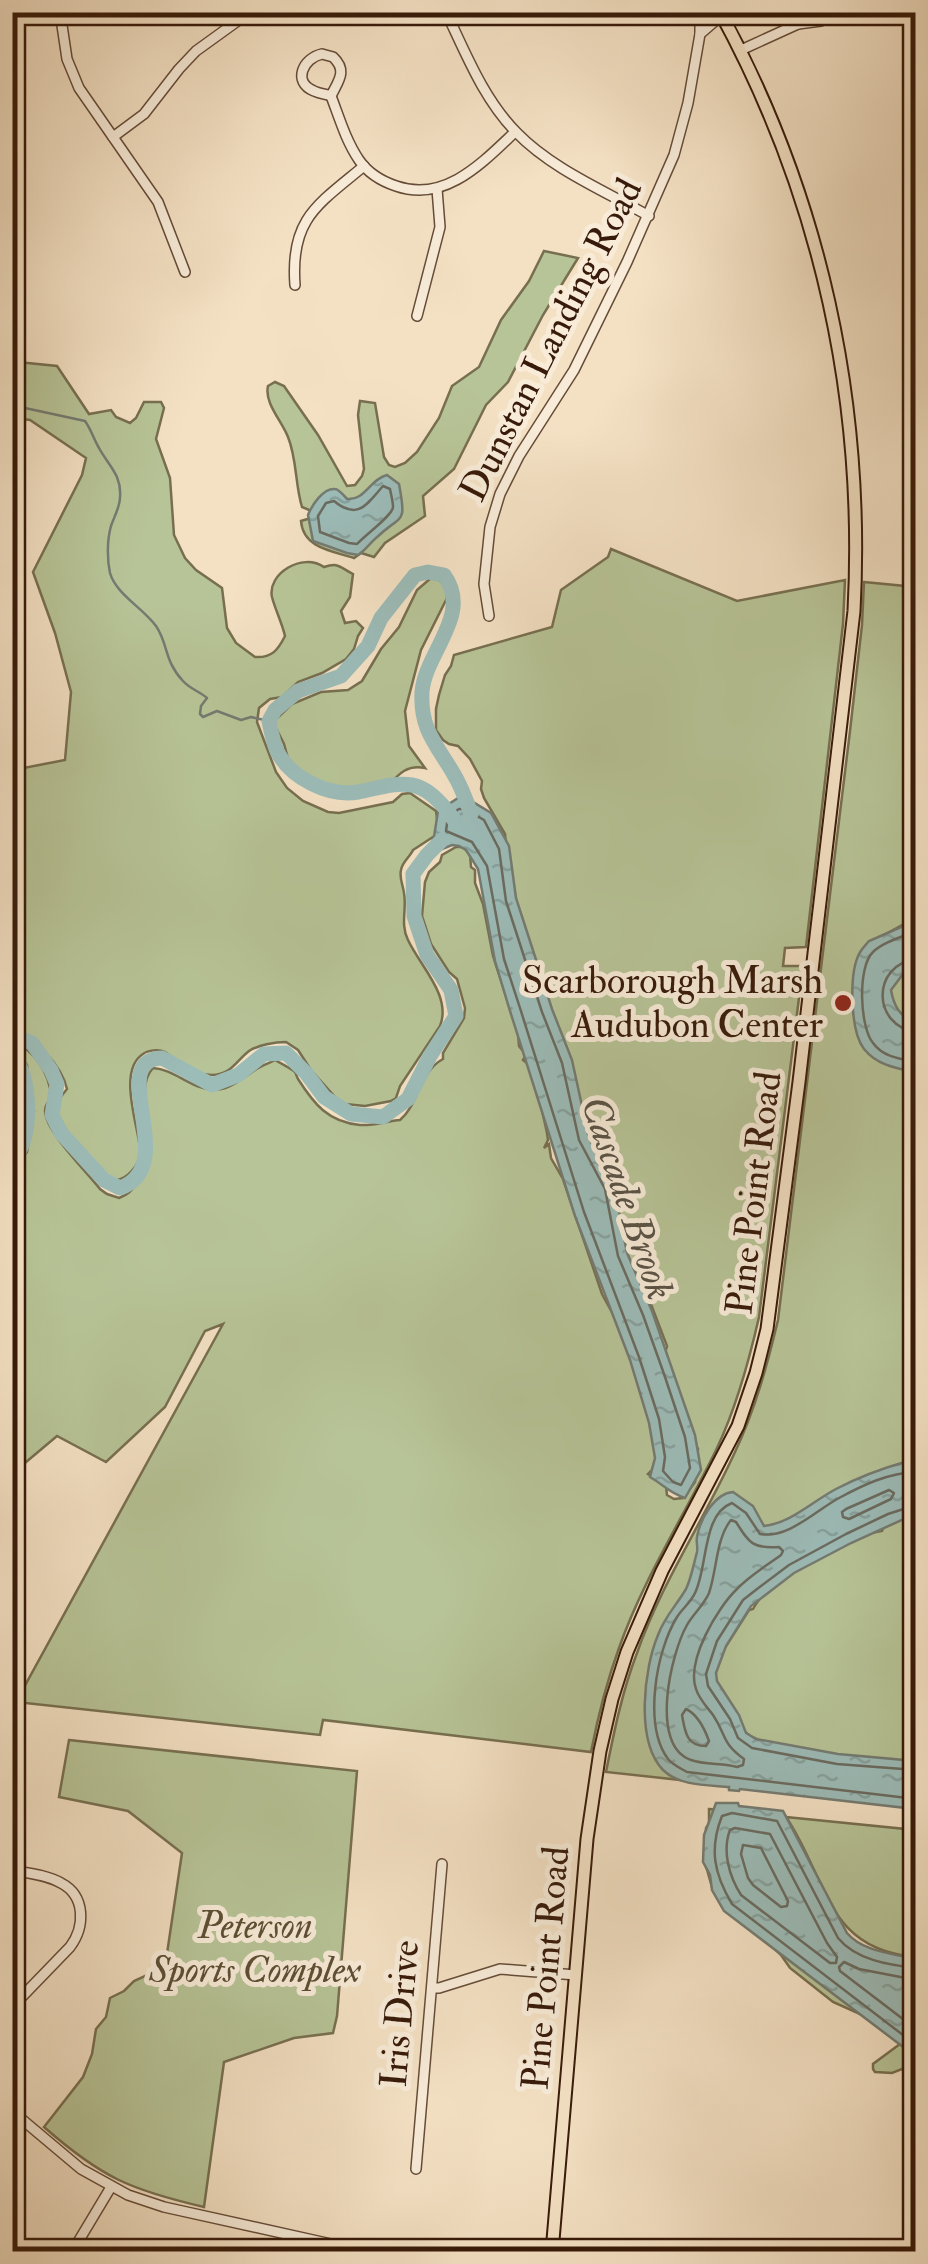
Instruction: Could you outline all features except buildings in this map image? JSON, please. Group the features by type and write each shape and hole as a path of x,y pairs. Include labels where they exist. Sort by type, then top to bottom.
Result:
{"main road":[{"name":"Pine Point Road","path":"552,2252 594,1781 612,1699 637,1624 738,1426 767,1330 853,622 856,545 852,443 832,307 801,196 768,107 721,14"}],"street":[{"path":"60,12 70,69 85,98 158,202 185,272"},
{"path":"113,138 144,114 196,51 250,12"},
{"path":"446,12 482,85 515,132 542,156 649,216"},
{"name":"Dunstan Landing Road","path":"489,616 484,584 492,516 519,456 580,358 649,216 680,138 700,34 700,12"},
{"path":"741,50 799,18 821,21 831,12"},
{"path":"700,34 721,14"},
{"path":"332,96 311,90 304,81 304,66 314,55 329,55 340,66 341,77 332,96 348,141 364,166 380,179 402,188 438,189 462,177 515,132"},
{"path":"295,285 297,237 307,219 364,166"},
{"path":"417,316 440,228 438,189"},
{"path":"279,264 294,263"},
{"path":"410,286 424,291"},
{"name":"Iris Drive","path":"416,2168 442,1864"},
{"path":"12,1870 62,1883 77,1898 81,1913 76,1940 12,2007"},
{"path":"432,1988 500,1969 576,1976"},
{"path":"12,2111 70,2161 111,2187 164,2206 356,2252"},
{"path":"72,2252 111,2187"}],"green space":[{"path":"544,251 578,258 508,382 486,405 454,469 423,496 425,516 385,543 374,557 361,553 354,558 313,543 301,521 321,515 302,507 291,445 271,405 268,386 275,382 284,386 347,486 355,485 364,469 360,401 375,403 384,457 389,465 405,463 439,418 452,386 479,367 501,320 529,281"},
{"path":"18,362 57,366 89,414 111,410 130,423 144,402 161,402 164,408 156,439 170,478 174,535 185,558 222,588 227,628 236,643 255,657 274,652 285,636 272,597 280,573 306,562 324,567 336,565 353,574 350,597 341,611 345,623 356,621 363,628 354,649 346,659 298,682 282,697 270,699 259,708 257,722 276,772 303,801 339,813 393,802 410,793 436,811 436,835 413,850 400,876 406,934 433,981 443,1015 440,1026 391,1101 365,1106 345,1104 311,1070 298,1050 286,1042 253,1049 229,1070 212,1075 189,1069 163,1051 148,1052 135,1062 130,1087 141,1156 128,1174 108,1180 68,1133 56,1112 67,1089 60,1071 38,1046 13,1030 13,770 65,760 71,692 33,572 82,475 86,458 30,420 13,418 13,365"},
{"path":"611,549 737,601 845,580 806,947 785,948 783,966 803,966 759,1317 724,1432 629,1622 607,1686 591,1752 323,1720 320,1735 16,1702 223,1324 205,1331 165,1407 106,1462 57,1436 13,1473 13,1169 27,1152 34,1111 27,1065 13,1042 28,1050 44,1071 51,1097 45,1111 59,1140 100,1189 119,1198 133,1188 149,1162 145,1088 153,1068 214,1090 235,1084 275,1060 295,1072 316,1104 339,1120 365,1125 400,1120 429,1072 443,1059 464,1018 457,979 431,944 422,916 429,872 442,855 456,847 463,847 470,854 475,870 493,956 519,1046 526,1055 523,1060 538,1092 548,1140 544,1148 549,1144 602,1294 620,1327 659,1448 648,1474 666,1486 667,1495 674,1499 683,1498 695,1482 698,1449 685,1425 665,1353 667,1346 641,1278 630,1261 590,1152 512,906 505,834 484,798 482,781 470,759 458,746 443,740 436,730 439,695 454,655 552,627 561,590 608,557"},
{"path":"431,578 442,581 447,598 421,650 405,711 409,746 425,768 407,769 386,788 338,791 306,779 290,766 273,722 292,704 321,692 348,690 362,681 399,627 417,590"},
{"path":"864,582 915,587 915,918 871,942 915,1068 915,1466 775,1530 712,1506 708,1508 690,1781 606,1772 637,1653 742,1436 778,1320 850,731"},
{"path":"915,961 915,1034 887,998 900,970"},
{"path":"13,1067 24,1112 21,1136 13,1155"},
{"path":"915,1510 915,1764 776,1748 750,1736 717,1688 714,1665 749,1610 788,1576 882,1531 885,1524"},
{"name":"Peterson Sports Complex","path":"69,1740 357,1771 333,2033 294,2038 224,2062 204,2207 118,2180 83,2159 44,2127 83,2077 96,2029 106,2017 110,1998 134,1981 165,1967 182,1853 128,1811 59,1797"},
{"path":"709,1809 723,1810 915,2041 915,2064 892,2073 875,2072 873,2064 900,2044 869,2018 833,2002 790,1968 712,1887 706,1866"},
{"path":"786,1817 915,1830 915,1957 885,1951 846,1926 832,1907"}],"water":[{"path":"387,475 399,484 402,513 397,521 358,555 313,541 308,515 322,494 335,489 353,499"},
{"path":"458,798 468,799 491,813 509,846 516,898 572,1060 589,1138 614,1185 627,1253 652,1311 695,1435 701,1470 685,1498 650,1477 655,1458 649,1423 630,1360 575,1216 510,1011 495,961 478,869 459,846 427,855 438,811"},
{"path":"915,921 915,967 903,974 891,990 899,1010 915,1023 914,1072 881,1062 864,1049 856,1029 852,988 856,963 869,941"},
{"path":"905,1462 915,1462 915,1514 794,1573 751,1606 726,1646 716,1673 746,1733 756,1739 838,1754 915,1761 915,1809 729,1790 677,1779 663,1770 654,1757 645,1723 649,1666 661,1628 686,1589 699,1530 709,1508 726,1493 733,1492 753,1506 764,1526 774,1524 845,1485"},
{"path":"716,1803 783,1811 847,1933 870,1948 915,1959 915,2056 724,1911 703,1862 704,1835"}],"waterway":[{"path":"12,409 25,408 85,421 117,476 120,489 109,537 113,581 156,626 177,674 207,698 200,714 203,717 217,711 241,720 251,717 269,721"},
{"path":"454,820 430,794 412,785 347,793 312,784 283,761 269,721 275,710 298,691 341,676 368,646 381,618 415,575 428,572 444,575 452,590 453,605 451,619 425,677 423,716 471,814"},
{"name":"Cascade Brook","path":"12,1035 32,1043 51,1070 57,1084 52,1115 61,1133 104,1180 120,1188 137,1176 145,1159 140,1076 146,1063 162,1058 212,1085 238,1075 264,1054 286,1053 324,1097 351,1114 383,1117 408,1099 456,1016 451,990 427,955 414,916 413,874 442,840"},
{"name":"Cascade Brook","path":"12,1052 24,1077 28,1108 24,1138 12,1163"}],"place":[{"name":"Scarborough Marsh Audubon Center","path":"843,1003"}]}
